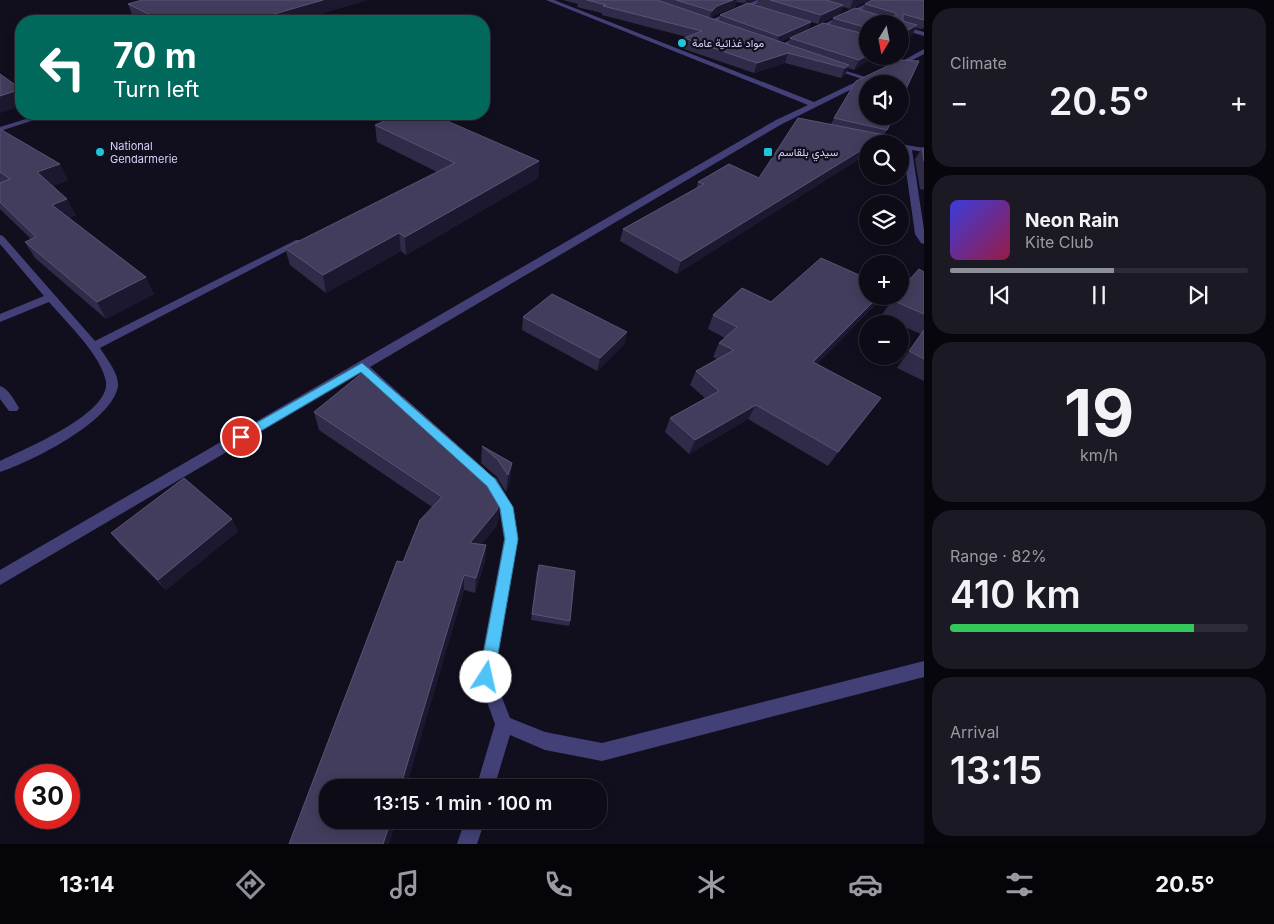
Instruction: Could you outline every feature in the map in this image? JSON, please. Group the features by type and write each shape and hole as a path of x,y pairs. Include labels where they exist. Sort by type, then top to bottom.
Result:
{"street":[{"path":"550,0 814,105"},
{"path":"711,24 717,18 762,0"},
{"path":"777,48 880,0"},
{"path":"738,4 754,9"},
{"path":"840,10 859,16"},
{"path":"703,22 723,30"},
{"path":"808,25 834,33"},
{"path":"909,30 924,34"},
{"path":"768,45 786,51"},
{"path":"823,64 877,75 921,55"},
{"path":"0,578 779,122 859,84"},
{"path":"0,129 29,120"},
{"path":"779,122 798,126"},
{"path":"852,136 859,138"},
{"path":"909,148 924,150"},
{"path":"909,178 920,234 924,241"},
{"path":"93,347 313,236"},
{"path":"0,238 93,347 110,375 112,386 104,405 83,424 0,467"},
{"path":"0,318 50,297"},
{"path":"362,367 405,406"},
{"path":"0,390 13,408"},
{"path":"477,470 491,482 506,507 511,539 486,677 504,724 488,779"},
{"path":"504,724 545,741 602,752 924,669"},
{"path":"467,844 472,829"}],"building":[{"path":"142,0 323,0 271,15 151,15 128,4"},
{"path":"587,0 657,0 849,65 845,68 788,53 757,63 684,38 702,31 603,6 606,5"},
{"path":"676,0 733,0 717,6 712,11"},
{"path":"770,0 826,0 843,5 821,15"},
{"path":"872,0 924,0 924,20 909,15 896,15 896,13 865,4"},
{"path":"748,3 811,22 779,36 720,15"},
{"path":"855,8 878,15 859,15 859,25 833,18"},
{"path":"823,23 859,33 859,60 790,38"},
{"path":"909,23 917,25 909,30"},
{"path":"909,60 919,61 909,83 909,75 869,75 890,65 909,65"},
{"path":"0,74 15,85 15,91 0,96"},
{"path":"859,80 859,124 834,118 856,81"},
{"path":"798,118 885,135 859,135 859,152 681,261 623,229 704,184 698,182 729,164 759,178"},
{"path":"386,120 445,120 539,161 405,237 399,233 323,275 285,248 455,163 375,125"},
{"path":"865,125 890,125 887,130"},
{"path":"0,129 60,164 37,172 67,199 52,205 146,277 97,302 25,242 36,237 0,202 0,183 10,179 0,172"},
{"path":"821,258 859,275 859,305 870,305 813,362 881,398 838,452 756,405 695,440 670,418 719,391 696,371 734,350 719,343 737,327 713,315 742,288 771,302"},
{"path":"919,269 924,272 924,314 903,305 909,305 909,280"},
{"path":"552,294 627,332 600,358 523,317"},
{"path":"924,330 924,359 909,351"},
{"path":"362,373 404,398 485,470 498,492 500,501 497,510 470,543 486,545 476,578 464,575 403,779 319,779 319,829 388,829 383,844 289,844 397,561 403,562 420,520 442,497 314,412"},
{"path":"482,446 512,463 508,475 498,460"},
{"path":"184,478 232,519 158,580 111,533"},
{"path":"539,565 575,571 570,621 532,614"}],"place":[{"name":"مواد غذائية عامة","path":"682,43"},
{"name":"National Gendarmerie","path":"100,152"},
{"name":"سيدي بلقاسم","path":"768,152"}],"route":[{"path":"241,437 362,367 491,482 506,507 511,539 486,677"}]}
